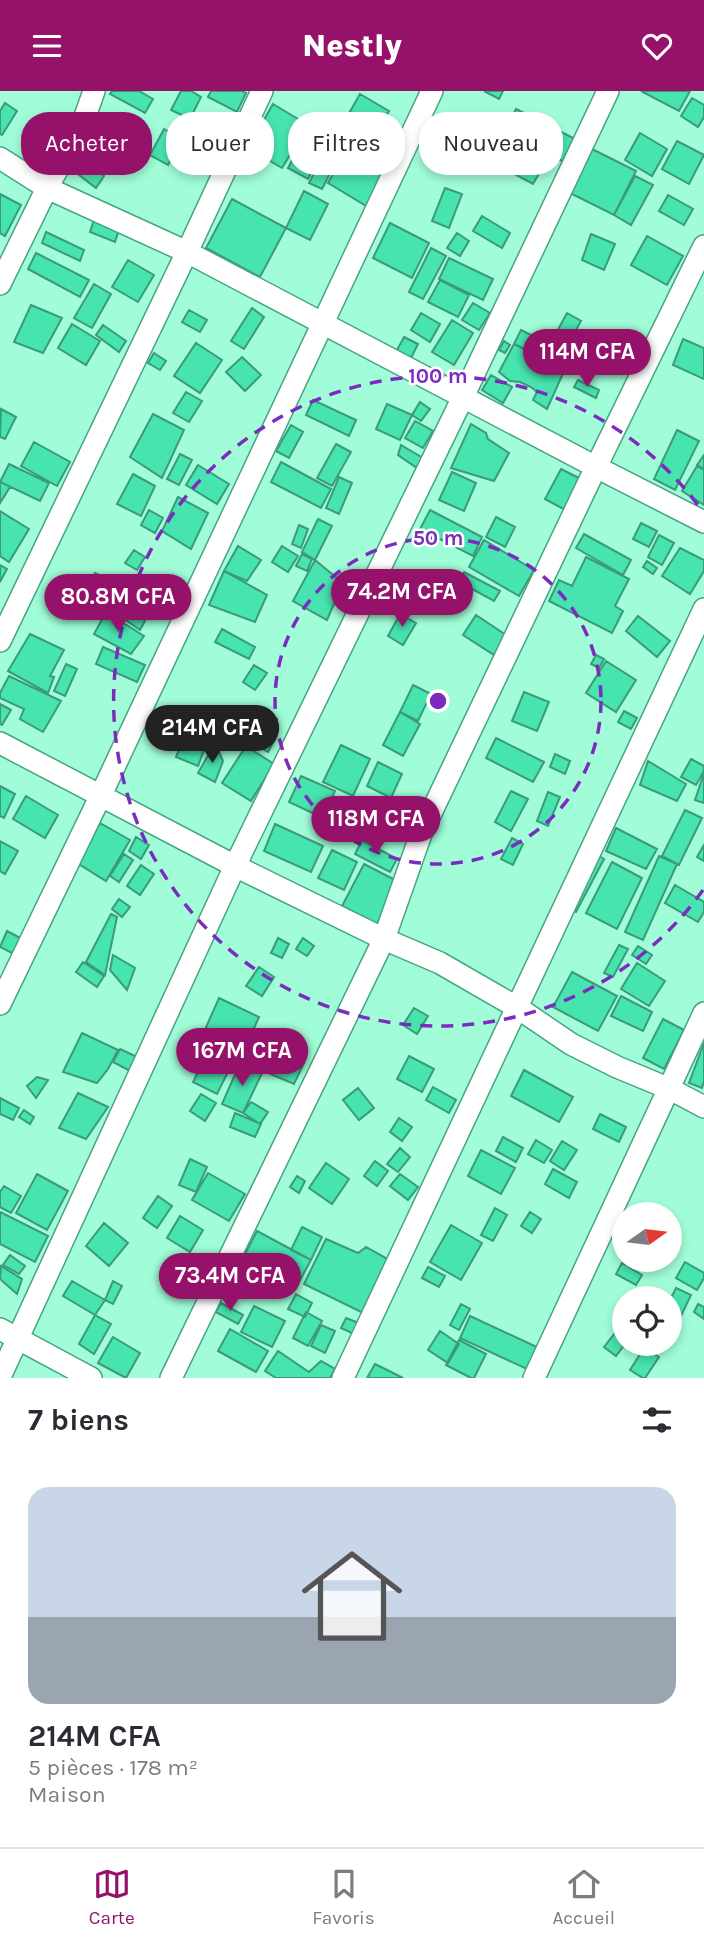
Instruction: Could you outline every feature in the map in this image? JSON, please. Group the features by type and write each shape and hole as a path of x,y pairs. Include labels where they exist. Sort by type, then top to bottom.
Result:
{"street":[{"path":"0,284 47,188 82,125 94,91"},
{"path":"0,641 262,91"},
{"path":"0,1004 432,91"},
{"path":"0,1377 9,1333 463,397 608,91"},
{"path":"0,159 47,188 187,252 704,522"},
{"path":"171,1378 384,939 421,834 704,246"},
{"path":"343,1378 704,609"},
{"path":"0,743 235,866 384,939 440,963 518,1008 571,1044 704,1107"},
{"path":"534,1378 704,1013"},
{"path":"9,1333 91,1378"}],"building":[{"path":"112,91 139,91 153,99 143,112 110,94"},
{"path":"181,91 191,91 201,97 194,112 171,110"},
{"path":"211,91 246,93 237,112 208,97"},
{"path":"484,91 503,91 499,99"},
{"path":"641,91 690,91 679,111"},
{"path":"360,94 389,111 388,112 350,112"},
{"path":"692,98 704,105 704,117 698,127 681,116"},
{"path":"5,103 17,111 2,135 0,111"},
{"path":"273,104 288,113 288,158 282,168 274,163 274,112 268,112"},
{"path":"164,129 166,130 166,164 152,156"},
{"path":"563,133 579,141 568,164 563,162"},
{"path":"640,133 667,149 652,176 625,160"},
{"path":"677,141 704,155 689,184 662,169"},
{"path":"592,149 636,171 614,215 570,193"},
{"path":"79,175 103,175 96,188"},
{"path":"313,175 329,175 322,189 309,183"},
{"path":"333,175 386,175 368,207 328,183"},
{"path":"516,175 538,175 533,184"},
{"path":"635,176 653,185 631,225 614,215"},
{"path":"445,188 462,194 449,228 432,221"},
{"path":"304,191 328,204 310,240 286,228"},
{"path":"0,194 21,205 5,236 0,233"},
{"path":"668,195 693,209 684,225 659,211"},
{"path":"232,199 286,228 260,277 206,248"},
{"path":"482,216 510,233 502,248 473,231"},
{"path":"94,220 119,230 115,242 90,232"},
{"path":"390,223 429,243 412,278 373,258"},
{"path":"46,232 84,250 80,261 42,243"},
{"path":"457,233 469,241 460,256 447,248"},
{"path":"591,234 615,244 604,270 582,260"},
{"path":"647,236 683,256 667,285 631,265"},
{"path":"431,248 446,256 423,299 409,292"},
{"path":"36,253 89,280 80,297 28,269"},
{"path":"449,258 493,279 483,300 439,279"},
{"path":"128,260 154,275 138,302 112,287"},
{"path":"440,280 469,295 458,317 428,302"},
{"path":"94,284 111,294 92,328 74,318"},
{"path":"473,303 490,313 479,330 462,320"},
{"path":"31,305 62,318 43,353 14,342"},
{"path":"252,308 264,317 244,349 231,341"},
{"path":"189,310 207,320 200,332 182,322"},
{"path":"421,313 440,324 430,342 411,330"},
{"path":"567,313 581,321 565,350 551,342"},
{"path":"452,320 473,333 454,365 432,352"},
{"path":"72,324 100,341 86,365 58,348"},
{"path":"103,325 126,341 119,352 96,335"},
{"path":"521,330 533,336 526,350 514,344"},
{"path":"594,331 632,353 622,370 584,348"},
{"path":"404,337 418,344 410,360 396,352"},
{"path":"683,339 704,348 704,379 673,365"},
{"path":"504,341 510,345 505,353 499,350"},
{"path":"196,343 222,360 200,393 174,376"},
{"path":"514,344 565,369 547,409 533,400 537,392 531,387 510,381 499,372"},
{"path":"154,353 166,361 160,370 148,363"},
{"path":"242,357 261,375 245,391 226,372"},
{"path":"491,375 512,387 503,403 482,390"},
{"path":"578,380 599,390 596,398 574,387"},
{"path":"186,392 202,401 189,422 173,413"},
{"path":"313,400 356,420 349,436 306,415"},
{"path":"420,402 430,409 421,421 412,415"},
{"path":"387,404 412,415 400,440 376,429"},
{"path":"1,409 16,417 5,439 0,437"},
{"path":"153,414 184,430 162,478 130,457"},
{"path":"415,421 433,431 423,448 405,438"},
{"path":"471,424 509,453 494,481 451,468"},
{"path":"291,425 303,432 289,458 276,451"},
{"path":"677,430 699,441 675,490 654,479"},
{"path":"34,442 70,462 57,486 21,466"},
{"path":"336,444 351,452 332,486 317,478"},
{"path":"401,445 423,458 417,468 398,455"},
{"path":"180,454 192,460 179,485 167,479"},
{"path":"704,455 704,469 697,465"},
{"path":"281,462 331,489 321,508 271,482"},
{"path":"9,464 49,483 40,501 0,482"},
{"path":"198,465 229,484 217,504 186,485"},
{"path":"697,466 704,470 704,505 682,491"},
{"path":"561,469 585,481 569,512 545,499"},
{"path":"452,472 476,483 464,511 439,500"},
{"path":"133,474 155,486 141,516 117,504"},
{"path":"339,477 352,483 339,514 326,508"},
{"path":"0,483 10,487 0,503"},
{"path":"178,497 208,513 191,549 162,531"},
{"path":"149,510 163,518 155,533 141,525"},
{"path":"430,510 482,537 473,556 420,529"},
{"path":"0,511 29,529 9,562 0,556"},
{"path":"496,517 515,527 505,547 486,537"},
{"path":"318,519 332,526 315,560 302,552"},
{"path":"641,523 657,531 649,547 633,539"},
{"path":"299,525 308,529 301,548 292,544"},
{"path":"584,534 631,560 623,575 576,548"},
{"path":"659,535 674,543 662,565 648,557"},
{"path":"484,540 534,570 519,596 469,567"},
{"path":"238,546 261,560 247,581 224,571"},
{"path":"282,546 298,556 288,572 272,562"},
{"path":"680,548 704,560 704,571 690,594 662,576"},
{"path":"134,550 145,557 137,570 125,563"},
{"path":"302,554 312,559 307,571 296,566"},
{"path":"586,557 629,579 615,606 623,611 612,633 549,601 559,580 572,586"},
{"path":"315,560 343,583 327,620 293,601"},
{"path":"647,561 657,568 653,574 643,567"},
{"path":"0,565 7,569 0,582"},
{"path":"224,571 267,595 255,622 209,605"},
{"path":"464,572 500,591 494,601 459,582"},
{"path":"95,573 105,578 109,592 101,609 86,601 94,587 89,583"},
{"path":"124,606 147,617 140,630 123,618"},
{"path":"106,612 144,636 131,654 94,634"},
{"path":"400,614 416,623 403,645 388,636"},
{"path":"476,615 506,635 494,655 463,635"},
{"path":"638,616 670,641 657,657 626,631"},
{"path":"222,629 255,647 249,659 215,642"},
{"path":"30,634 64,650 50,676 54,677 48,693 8,671"},
{"path":"103,647 145,665 137,682 96,664"},
{"path":"596,655 604,659 599,668 591,664"},
{"path":"606,661 636,680 616,712 586,693"},
{"path":"66,664 77,669 65,696 54,691"},
{"path":"254,665 267,673 255,690 243,682"},
{"path":"9,676 61,701 43,732 20,719 24,709 0,698"},
{"path":"413,685 431,694 418,721 400,712"},
{"path":"524,692 549,702 537,731 512,721"},
{"path":"0,704 11,710 2,725 0,724"},
{"path":"624,711 637,718 631,729 618,722"},
{"path":"400,712 420,724 403,756 383,745"},
{"path":"192,716 213,726 198,766 176,757"},
{"path":"252,729 274,741 268,752 247,740"},
{"path":"496,738 544,762 533,782 486,758"},
{"path":"215,743 223,761 215,782 198,773"},
{"path":"341,745 370,759 353,796 323,782"},
{"path":"246,746 274,764 251,801 222,783"},
{"path":"555,754 570,761 565,774 550,767"},
{"path":"691,759 704,766 696,785 681,777"},
{"path":"648,761 686,784 677,801 640,785"},
{"path":"378,762 402,774 391,798 367,786"},
{"path":"704,773 704,803 695,800"},
{"path":"301,776 335,791 323,818 289,802"},
{"path":"0,786 15,794 4,818 0,816"},
{"path":"511,791 528,799 511,831 495,822"},
{"path":"548,792 560,797 548,826 537,821"},
{"path":"26,796 58,815 45,838 13,819"},
{"path":"685,810 702,818 679,865 662,856"},
{"path":"100,823 130,840 106,881 77,863"},
{"path":"275,824 323,846 311,872 264,851"},
{"path":"616,828 657,849 646,869 606,851"},
{"path":"136,837 149,845 141,859 129,851"},
{"path":"512,838 523,844 513,865 501,859"},
{"path":"362,840 397,859 390,872 355,854"},
{"path":"0,841 18,851 5,874 0,871"},
{"path":"704,845 704,861 697,857"},
{"path":"332,850 357,862 344,890 318,878"},
{"path":"124,854 133,860 119,882 110,876"},
{"path":"596,854 604,859 576,912 568,908"},
{"path":"659,856 677,864 643,940 625,932"},
{"path":"612,862 642,878 617,929 586,913"},
{"path":"364,864 399,882 377,924 342,906"},
{"path":"141,865 154,874 140,895 127,886"},
{"path":"675,885 704,902 704,912 698,922 665,903"},
{"path":"119,899 130,907 122,917 112,909"},
{"path":"111,914 117,917 105,975 86,962"},
{"path":"7,931 24,940 16,955 0,947"},
{"path":"278,938 289,944 282,958 271,953"},
{"path":"303,938 314,946 307,956 296,949"},
{"path":"619,945 628,949 613,977 604,973"},
{"path":"638,946 652,955 646,964 632,955"},
{"path":"113,955 135,968 127,990 110,970"},
{"path":"83,962 104,976 97,987 76,972"},
{"path":"637,963 665,981 649,1006 621,989"},
{"path":"259,967 274,977 262,996 246,986"},
{"path":"572,972 617,996 598,1031 553,1007"},
{"path":"621,996 652,1012 643,1031 611,1016"},
{"path":"219,998 259,1017 250,1037 241,1032 233,1049 203,1034"},
{"path":"414,1008 428,1016 417,1034 403,1025"},
{"path":"663,1019 684,1030 664,1069 643,1058"},
{"path":"82,1033 118,1050 97,1083 63,1072"},
{"path":"268,1041 304,1063 294,1084 256,1068"},
{"path":"704,1043 704,1081 702,1088 689,1083"},
{"path":"120,1049 137,1057 130,1071 113,1062"},
{"path":"208,1052 232,1064 217,1094 193,1082"},
{"path":"409,1056 434,1069 422,1092 397,1079"},
{"path":"240,1063 262,1073 243,1113 222,1104"},
{"path":"524,1070 573,1097 559,1122 511,1096"},
{"path":"37,1077 48,1080 36,1098 27,1086"},
{"path":"433,1087 456,1100 449,1113 426,1100"},
{"path":"358,1088 374,1108 359,1120 343,1100"},
{"path":"78,1093 108,1107 86,1139 59,1128"},
{"path":"201,1094 216,1103 205,1121 190,1111"},
{"path":"0,1098 19,1108 13,1120 0,1114"},
{"path":"251,1102 268,1112 260,1124 243,1113"},
{"path":"24,1110 34,1117 30,1124 19,1117"},
{"path":"235,1113 261,1124 255,1137 230,1127"},
{"path":"600,1114 626,1127 619,1142 593,1129"},
{"path":"399,1118 412,1127 402,1141 390,1132"},
{"path":"503,1137 523,1148 516,1162 496,1151"},
{"path":"536,1140 552,1150 544,1163 528,1154"},
{"path":"562,1141 577,1150 564,1170 550,1161"},
{"path":"400,1148 410,1157 398,1172 387,1164"},
{"path":"481,1150 515,1168 501,1194 468,1176"},
{"path":"190,1159 207,1167 196,1192 179,1185"},
{"path":"375,1161 388,1171 377,1186 364,1176"},
{"path":"326,1163 349,1179 332,1204 309,1188"},
{"path":"553,1169 577,1182 569,1198 545,1184"},
{"path":"208,1173 245,1194 229,1221 192,1200"},
{"path":"37,1174 68,1191 47,1230 16,1213"},
{"path":"400,1174 418,1187 408,1200 390,1186"},
{"path":"297,1176 305,1181 299,1193 290,1187"},
{"path":"4,1186 21,1196 11,1213 0,1207 0,1192"},
{"path":"158,1196 172,1206 157,1228 143,1218"},
{"path":"495,1208 507,1215 493,1241 481,1235"},
{"path":"0,1212 48,1236 35,1262 0,1244"},
{"path":"530,1212 541,1219 532,1233 521,1226"},
{"path":"180,1216 203,1230 190,1252 167,1238"},
{"path":"104,1223 128,1243 109,1266 86,1246"},
{"path":"451,1225 482,1243 461,1280 430,1262"},
{"path":"302,1227 322,1237 311,1260 291,1250"},
{"path":"257,1231 311,1260 298,1284 244,1256"},
{"path":"326,1239 358,1253 366,1247 389,1260 363,1313 304,1284"},
{"path":"10,1255 25,1266 19,1274 3,1265"},
{"path":"685,1262 704,1273 697,1290 676,1278 682,1272"},
{"path":"1,1266 22,1279 17,1294 0,1279"},
{"path":"428,1267 445,1276 439,1287 422,1278"},
{"path":"637,1272 642,1275 636,1285 616,1274"},
{"path":"72,1281 105,1300 95,1315 63,1296"},
{"path":"113,1281 122,1286 113,1304 105,1300"},
{"path":"682,1291 691,1295 682,1314"},
{"path":"296,1294 312,1303 305,1317 288,1309"},
{"path":"221,1303 243,1315 238,1324 216,1312"},
{"path":"461,1304 470,1309 459,1330 450,1325"},
{"path":"698,1304 704,1307 704,1319 694,1312"},
{"path":"254,1306 285,1321 272,1347 241,1332"},
{"path":"306,1312 322,1321 308,1346 293,1338"},
{"path":"95,1315 111,1324 94,1354 79,1344"},
{"path":"470,1316 539,1348 529,1370 460,1338"},
{"path":"346,1318 359,1323 354,1334 341,1328"},
{"path":"321,1325 335,1331 325,1353 311,1346"},
{"path":"230,1329 268,1351 256,1372 218,1351"},
{"path":"440,1331 459,1344 448,1363 428,1350"},
{"path":"113,1337 140,1353 126,1378 98,1363"},
{"path":"612,1337 612,1353 604,1347"},
{"path":"459,1340 486,1354 474,1378 446,1365"},
{"path":"278,1351 309,1372 321,1361 335,1369 330,1378 276,1378 265,1371"},
{"path":"639,1356 659,1357 645,1378 630,1370"},
{"path":"375,1364 403,1378 367,1378"}]}
